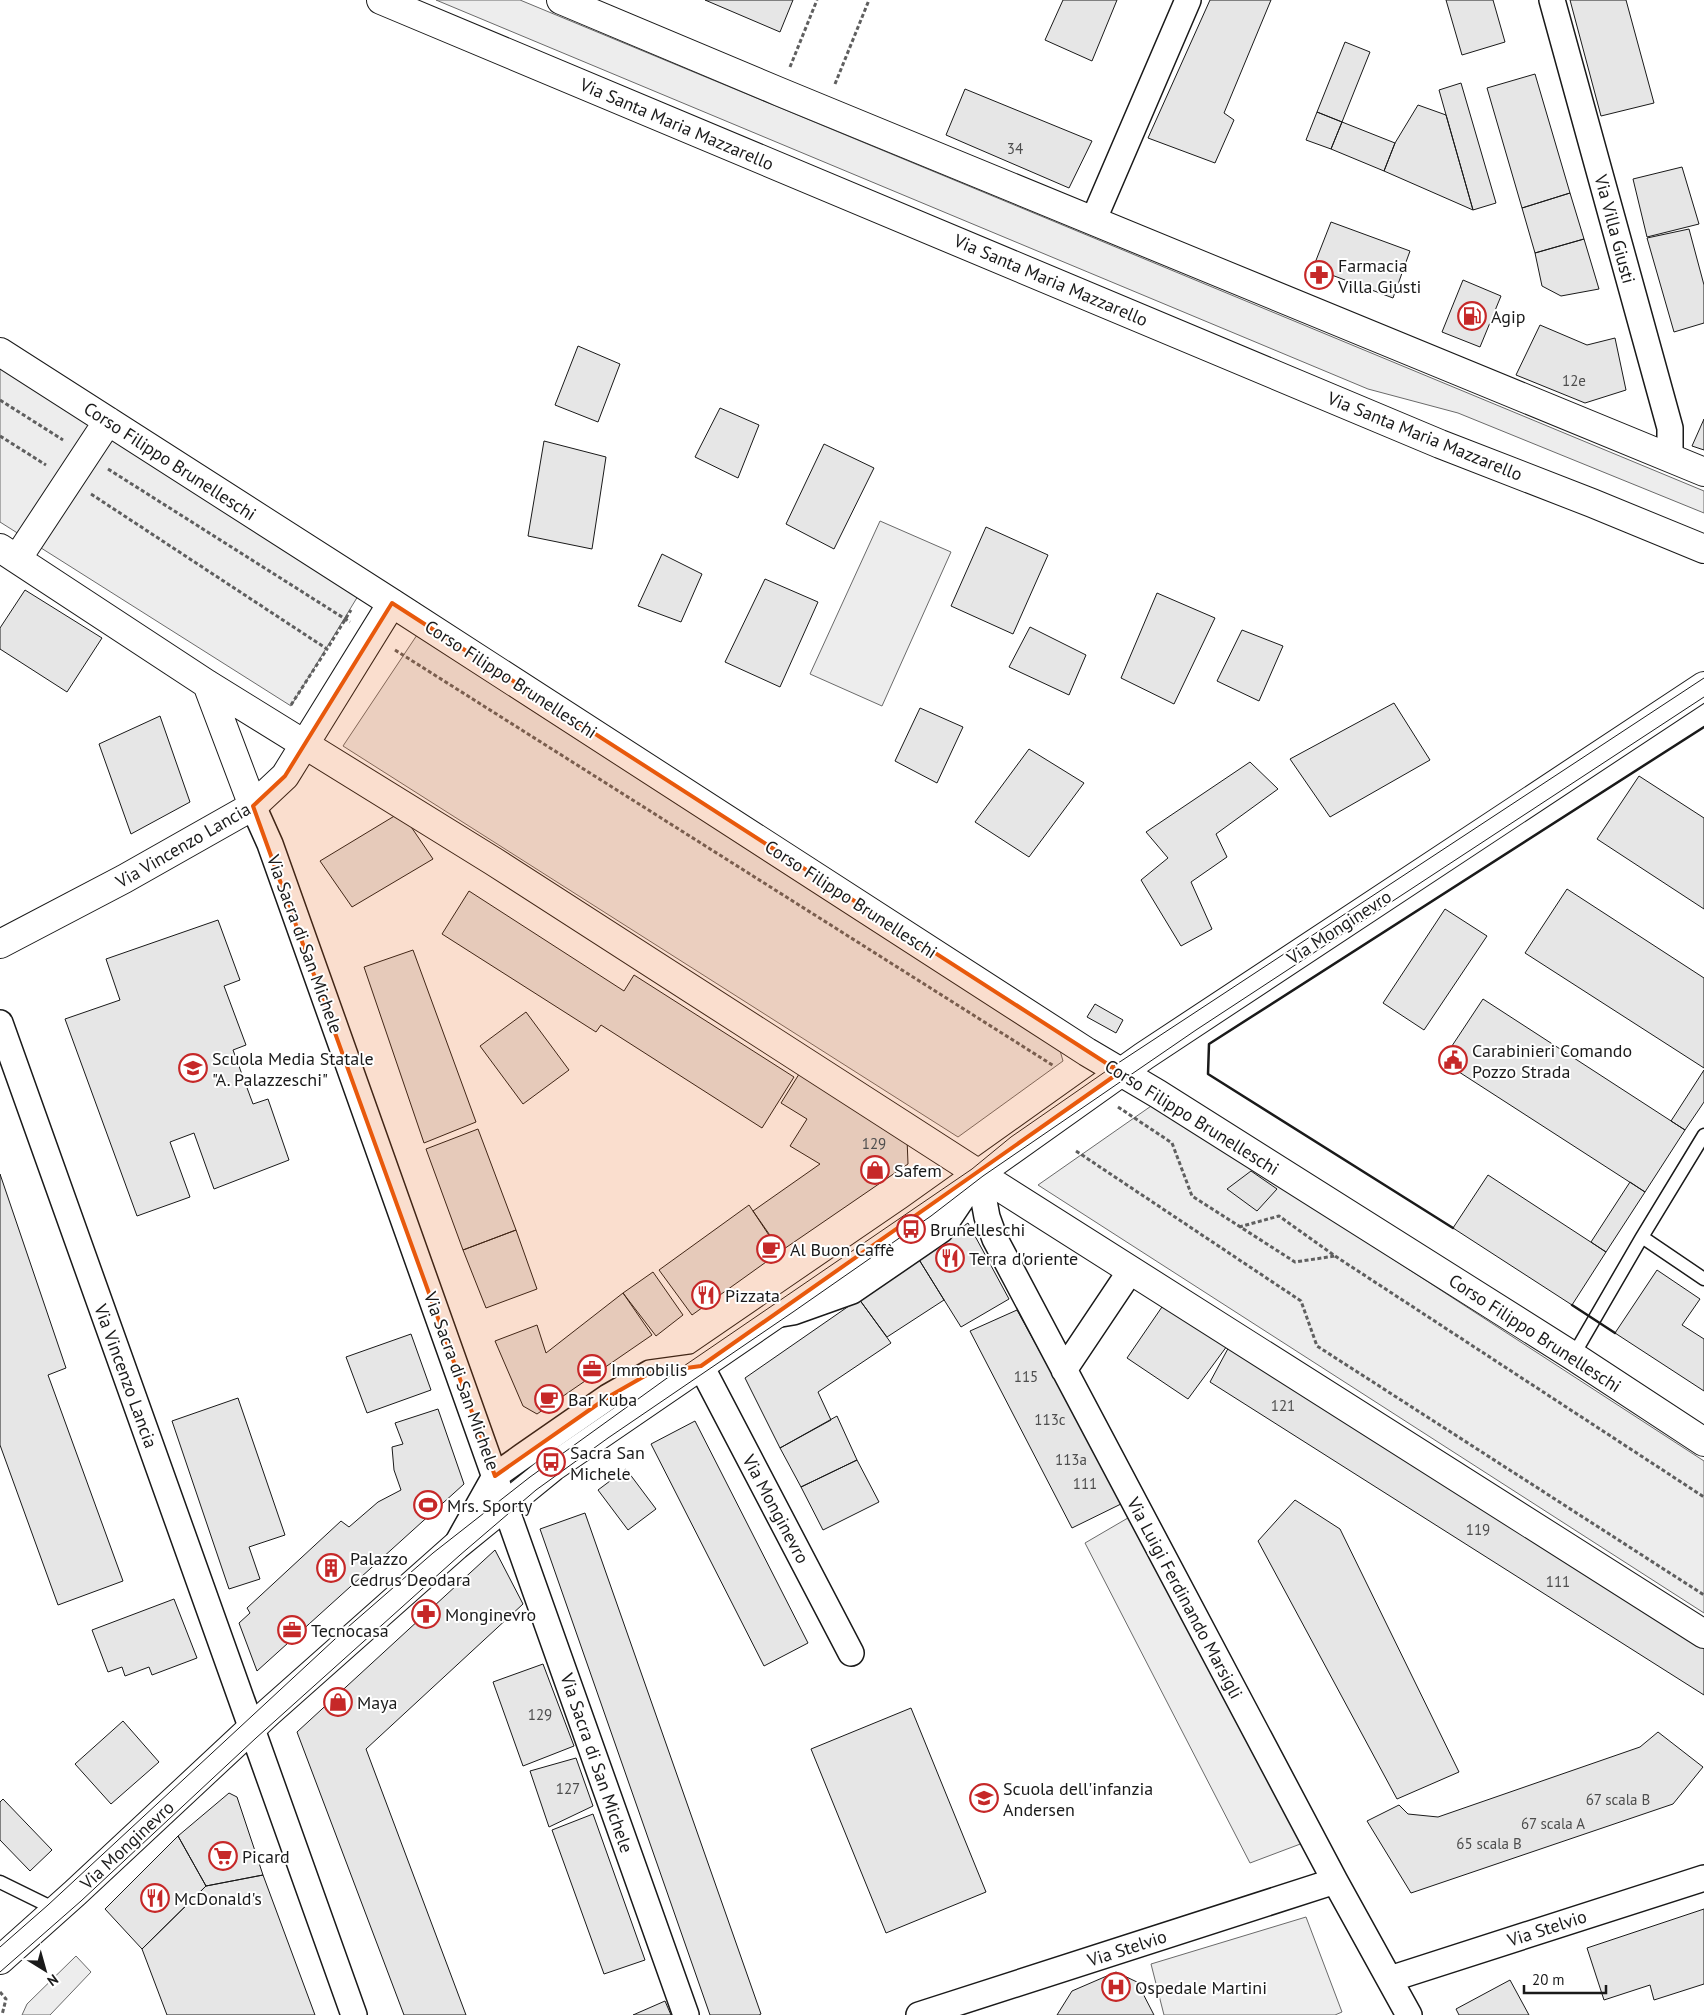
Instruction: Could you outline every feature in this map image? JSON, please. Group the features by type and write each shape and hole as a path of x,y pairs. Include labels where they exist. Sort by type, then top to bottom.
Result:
{"street":[{"path":"561,0 825,111 1704,472"},
{"path":"1093,221 1188,0"},
{"name":"Via Villa Giusti","path":"1552,0 1670,428 1670,458"},
{"name":"Via Santa Maria Mazzarello","path":"394,2 1440,444 1704,549"},
{"name":"Corso Filippo Brunelleschi","path":"0,352 392,602 1087,1052 1158,1094 1573,1356 1704,1442"},
{"path":"108,421 70,481 9,554 207,684 501,867 979,1174 1704,1634"},
{"name":"Via Vincenzo Lancia","path":"0,944 253,806 285,776 373,636 392,602"},
{"path":"207,684 253,806"},
{"name":"Via Monginevro","path":"0,1960 456,1546 553,1467 979,1174 1120,1072 1704,686"},
{"name":"Via Sacra di San Michele","path":"253,806 270,844 686,2015"},
{"name":"Via Vincenzo Lancia","path":"0,1023 253,1729"},
{"name":"Via Luigi Ferdinando Marsigli","path":"979,1174 987,1217 995,1239 1335,1881 1409,2015"},
{"path":"1064,1370 1131,1270"},
{"name":"Via Monginevro","path":"456,1546 495,1476 608,1397 650,1373 701,1366"},
{"name":"Via Monginevro","path":"701,1366 851,1653"},
{"path":"253,1729 354,2015"},
{"name":"Via Stelvio","path":"1390,1979 1704,1878"},
{"name":"Via Stelvio","path":"919,2015 1335,1881"}],"lane":[{"path":"1573,1356 1704,1135"},
{"path":"1642,1237 1704,1278"},
{"path":"0,1882 57,1910"}],"path":[{"path":"780,92 817,0"},
{"path":"825,111 869,0"},
{"path":"0,400 1062,1071 1083,1087 1094,1092 1172,1143 1192,1196 1239,1227 1295,1262 1335,1256"},
{"path":"0,436 327,649"},
{"path":"277,727 346,620 365,586"},
{"path":"1076,1151 1301,1301 1318,1346 1704,1595"},
{"path":"1239,1227 1279,1216 1335,1256 1704,1497"},
{"path":"0,1992 6,1999 2,2015"}],"highlighted area":[{"path":"392,603 1120,1072 701,1366 650,1373 608,1397 495,1476 253,806 285,776"}],"shaded area":[{"path":"436,0 520,0 1704,491 1704,513 1458,413 1368,389"},
{"path":"0,367 358,596 291,706 0,522"},
{"path":"880,521 951,552 882,706 810,674"},
{"path":"417,635 1059,1047 1063,1061 958,1137 343,746"},
{"path":"1154,1104 1704,1461 1704,1613 1038,1185"},
{"path":"1133,1515 1303,1843 1250,1863 1085,1543"},
{"path":"1306,1917 1342,2012 1335,2015 1164,2015 1151,1964"},
{"path":"76,1956 91,1972 50,2015 22,2015 27,2004"}],"building":[{"path":"705,0 793,0 780,32"},
{"path":"1063,0 1117,0 1092,61 1045,40"},
{"path":"1210,0 1271,0 1224,113 1234,120 1215,163 1148,138"},
{"path":"1446,0 1493,0 1505,42 1462,55"},
{"path":"1570,0 1626,0 1654,103 1601,116"},
{"path":"1345,42 1370,52 1342,122 1317,112"},
{"path":"1535,74 1570,193 1522,208 1487,88"},
{"path":"1461,83 1496,203 1473,210 1439,90"},
{"path":"965,89 1092,141 1069,188 946,135"},
{"path":"1418,105 1446,115 1473,210 1384,171 1395,143"},
{"path":"1317,112 1342,122 1331,149 1306,140"},
{"path":"1342,122 1395,143 1384,171 1331,149"},
{"path":"1682,167 1699,224 1647,237 1633,179"},
{"path":"1570,193 1584,239 1535,253 1522,208"},
{"path":"1331,222 1410,251 1393,298 1313,268"},
{"path":"1689,229 1704,285 1704,323 1674,332 1647,238"},
{"path":"1584,239 1599,289 1561,296 1542,286 1535,253"},
{"path":"1463,280 1501,296 1480,347 1442,332"},
{"path":"1540,325 1587,345 1615,338 1626,390 1585,403 1516,375"},
{"path":"578,346 620,364 598,422 555,405"},
{"path":"720,408 759,425 738,478 695,457"},
{"path":"1704,419 1704,450 1692,446"},
{"path":"544,441 606,457 592,549 528,536"},
{"path":"824,444 874,468 834,549 786,524"},
{"path":"986,527 1048,555 1013,634 951,606"},
{"path":"662,554 702,574 681,622 638,606"},
{"path":"765,579 818,602 780,687 725,662"},
{"path":"25,590 102,638 67,692 0,649 0,628"},
{"path":"1157,593 1215,618 1174,704 1121,678"},
{"path":"1030,627 1086,655 1069,695 1009,667"},
{"path":"1242,630 1283,646 1259,701 1217,681"},
{"path":"1394,703 1430,760 1330,817 1290,759"},
{"path":"920,708 963,727 937,783 895,761"},
{"path":"160,716 190,802 131,834 99,744"},
{"path":"1029,749 1084,783 1029,857 975,822"},
{"path":"1250,762 1278,789 1216,834 1227,857 1191,882 1212,929 1181,946 1141,880 1168,858 1146,832"},
{"path":"1639,776 1704,818 1704,909 1597,839"},
{"path":"401,812 433,859 352,907 320,861"},
{"path":"1567,889 1704,978 1704,1068 1525,953"},
{"path":"469,891 624,991 634,975 794,1077 762,1128 601,1025 596,1032 442,934"},
{"path":"1445,909 1487,936 1424,1030 1383,1003"},
{"path":"218,920 240,980 224,986 246,1045 233,1050 253,1104 268,1099 289,1160 214,1189 194,1133 170,1142 190,1197 137,1216 65,1019 120,1000 106,959"},
{"path":"413,950 476,1122 424,1143 364,967"},
{"path":"1483,999 1685,1130 1645,1192 1442,1061"},
{"path":"1095,1004 1123,1020 1116,1033 1087,1017"},
{"path":"526,1012 569,1070 523,1104 480,1046"},
{"path":"1704,1070 1704,1102 1685,1130 1671,1121"},
{"path":"801,1071 907,1138 908,1164 781,1251 753,1211 820,1164 790,1146 807,1119 781,1103"},
{"path":"478,1129 516,1230 463,1250 426,1149"},
{"path":"1251,1171 1277,1189 1257,1211 1227,1189"},
{"path":"0,1174 66,1368 48,1375 123,1581 58,1605 0,1445"},
{"path":"1488,1175 1606,1252 1572,1305 1453,1228"},
{"path":"1630,1182 1645,1192 1606,1252 1591,1242"},
{"path":"749,1205 780,1252 692,1315 659,1270"},
{"path":"968,1223 1009,1299 961,1327 918,1258"},
{"path":"516,1230 537,1289 486,1308 463,1250"},
{"path":"918,1258 944,1300 887,1337 859,1299"},
{"path":"1657,1270 1700,1299 1682,1325 1704,1339 1704,1391 1615,1333"},
{"path":"653,1272 683,1315 656,1336 623,1293"},
{"path":"623,1293 652,1335 537,1414 523,1406 495,1341 537,1325 546,1353"},
{"path":"859,1299 891,1343 818,1392 831,1420 780,1448 745,1378"},
{"path":"1164,1304 1227,1346 1188,1399 1127,1358"},
{"path":"1017,1310 1123,1503 1072,1528 970,1331"},
{"path":"411,1334 431,1390 367,1413 346,1357"},
{"path":"1231,1343 1704,1638 1704,1695 1210,1382"},
{"path":"238,1398 285,1535 249,1547 260,1579 229,1589 172,1421"},
{"name":"Palazzo Cedrus Deodara","path":"438,1409 464,1484 257,1671 239,1623 250,1613 247,1608 341,1521 349,1527 378,1502 401,1490 394,1470 392,1447 403,1444 395,1423"},
{"path":"837,1416 857,1460 801,1487 780,1448"},
{"path":"695,1421 808,1643 764,1666 651,1444"},
{"path":"857,1460 879,1502 823,1530 801,1487"},
{"path":"626,1469 656,1509 628,1530 598,1490"},
{"path":"1295,1500 1340,1529 1459,1772 1397,1799 1258,1541"},
{"path":"585,1513 761,2014 759,2015 710,2015 540,1529"},
{"path":"495,1550 523,1604 366,1749 466,2015 404,2015 297,1732"},
{"path":"174,1599 197,1658 152,1675 149,1667 125,1676 122,1667 108,1672 92,1630"},
{"path":"543,1664 574,1746 523,1766 493,1682"},
{"path":"911,1708 986,1892 886,1933 811,1749"},
{"path":"123,1721 159,1762 111,1804 75,1764"},
{"path":"1658,1732 1703,1767 1673,1804 1411,1893 1367,1821 1399,1805 1408,1814 1438,1817 1640,1747"},
{"path":"576,1758 593,1806 549,1827 530,1771"},
{"name":"Picard","path":"229,1793 237,1797 263,1875 206,1886 178,1836"},
{"path":"3,1799 52,1850 30,1871 0,1840 0,1802"},
{"path":"593,1814 645,1960 604,1974 552,1830"},
{"name":"McDonald's","path":"178,1836 206,1886 142,1949 105,1909"},
{"path":"263,1875 315,2015 167,2015 142,1949 206,1886"},
{"path":"1704,1909 1704,1984 1654,2000 1650,1985 1604,2000 1587,1948"},
{"name":"Ospedale Martini","path":"1116,1972 1137,1982 1154,2015 1057,2015 1072,1991"},
{"path":"1510,1980 1529,2015 1459,2015 1456,2009"},
{"path":"665,2001 671,2015 633,2015"}],"tram line":[{"path":"0,1947 48,1905 348,1627 433,1553 530,1477 681,1368 972,1169 1011,1137 1112,1067 1704,678"},
{"path":"0,1972 81,1901 256,1738 460,1555 536,1490 608,1438 931,1216 983,1176 1196,1030 1704,697"}],"wall":[{"path":"1453,1228 1208,1074 1209,1044 1704,727"},
{"path":"1572,1305 1615,1333"}],"place":[{"name":"Farmacia Villa Giusti","path":"1319,275"},
{"name":"Agip","path":"1472,316"},
{"name":"Carabinieri Comando Pozzo Strada","path":"1453,1060"},
{"name":"Scuola Media Statale \"A. Palazzeschi\"","path":"193,1068"},
{"name":"Safem","path":"875,1170"},
{"name":"Brunelleschi","path":"911,1229"},
{"name":"Al Buon Caffè","path":"771,1249"},
{"name":"Terra d'oriente","path":"950,1258"},
{"name":"Pizzata","path":"706,1295"},
{"name":"Immobilis","path":"592,1369"},
{"name":"Bar Kuba","path":"549,1399"},
{"name":"Sacra San Michele","path":"551,1462"},
{"name":"Mrs. Sporty","path":"428,1505"},
{"name":"Palazzo Cedrus Deodara","path":"331,1568"},
{"name":"Monginevro","path":"426,1614"},
{"name":"Tecnocasa","path":"292,1630"},
{"name":"Maya","path":"338,1702"},
{"name":"Scuola dell'infanzia Andersen","path":"984,1798"},
{"name":"Picard","path":"223,1856"},
{"name":"McDonald's","path":"155,1898"},
{"name":"Ospedale Martini","path":"1116,1987"}]}
